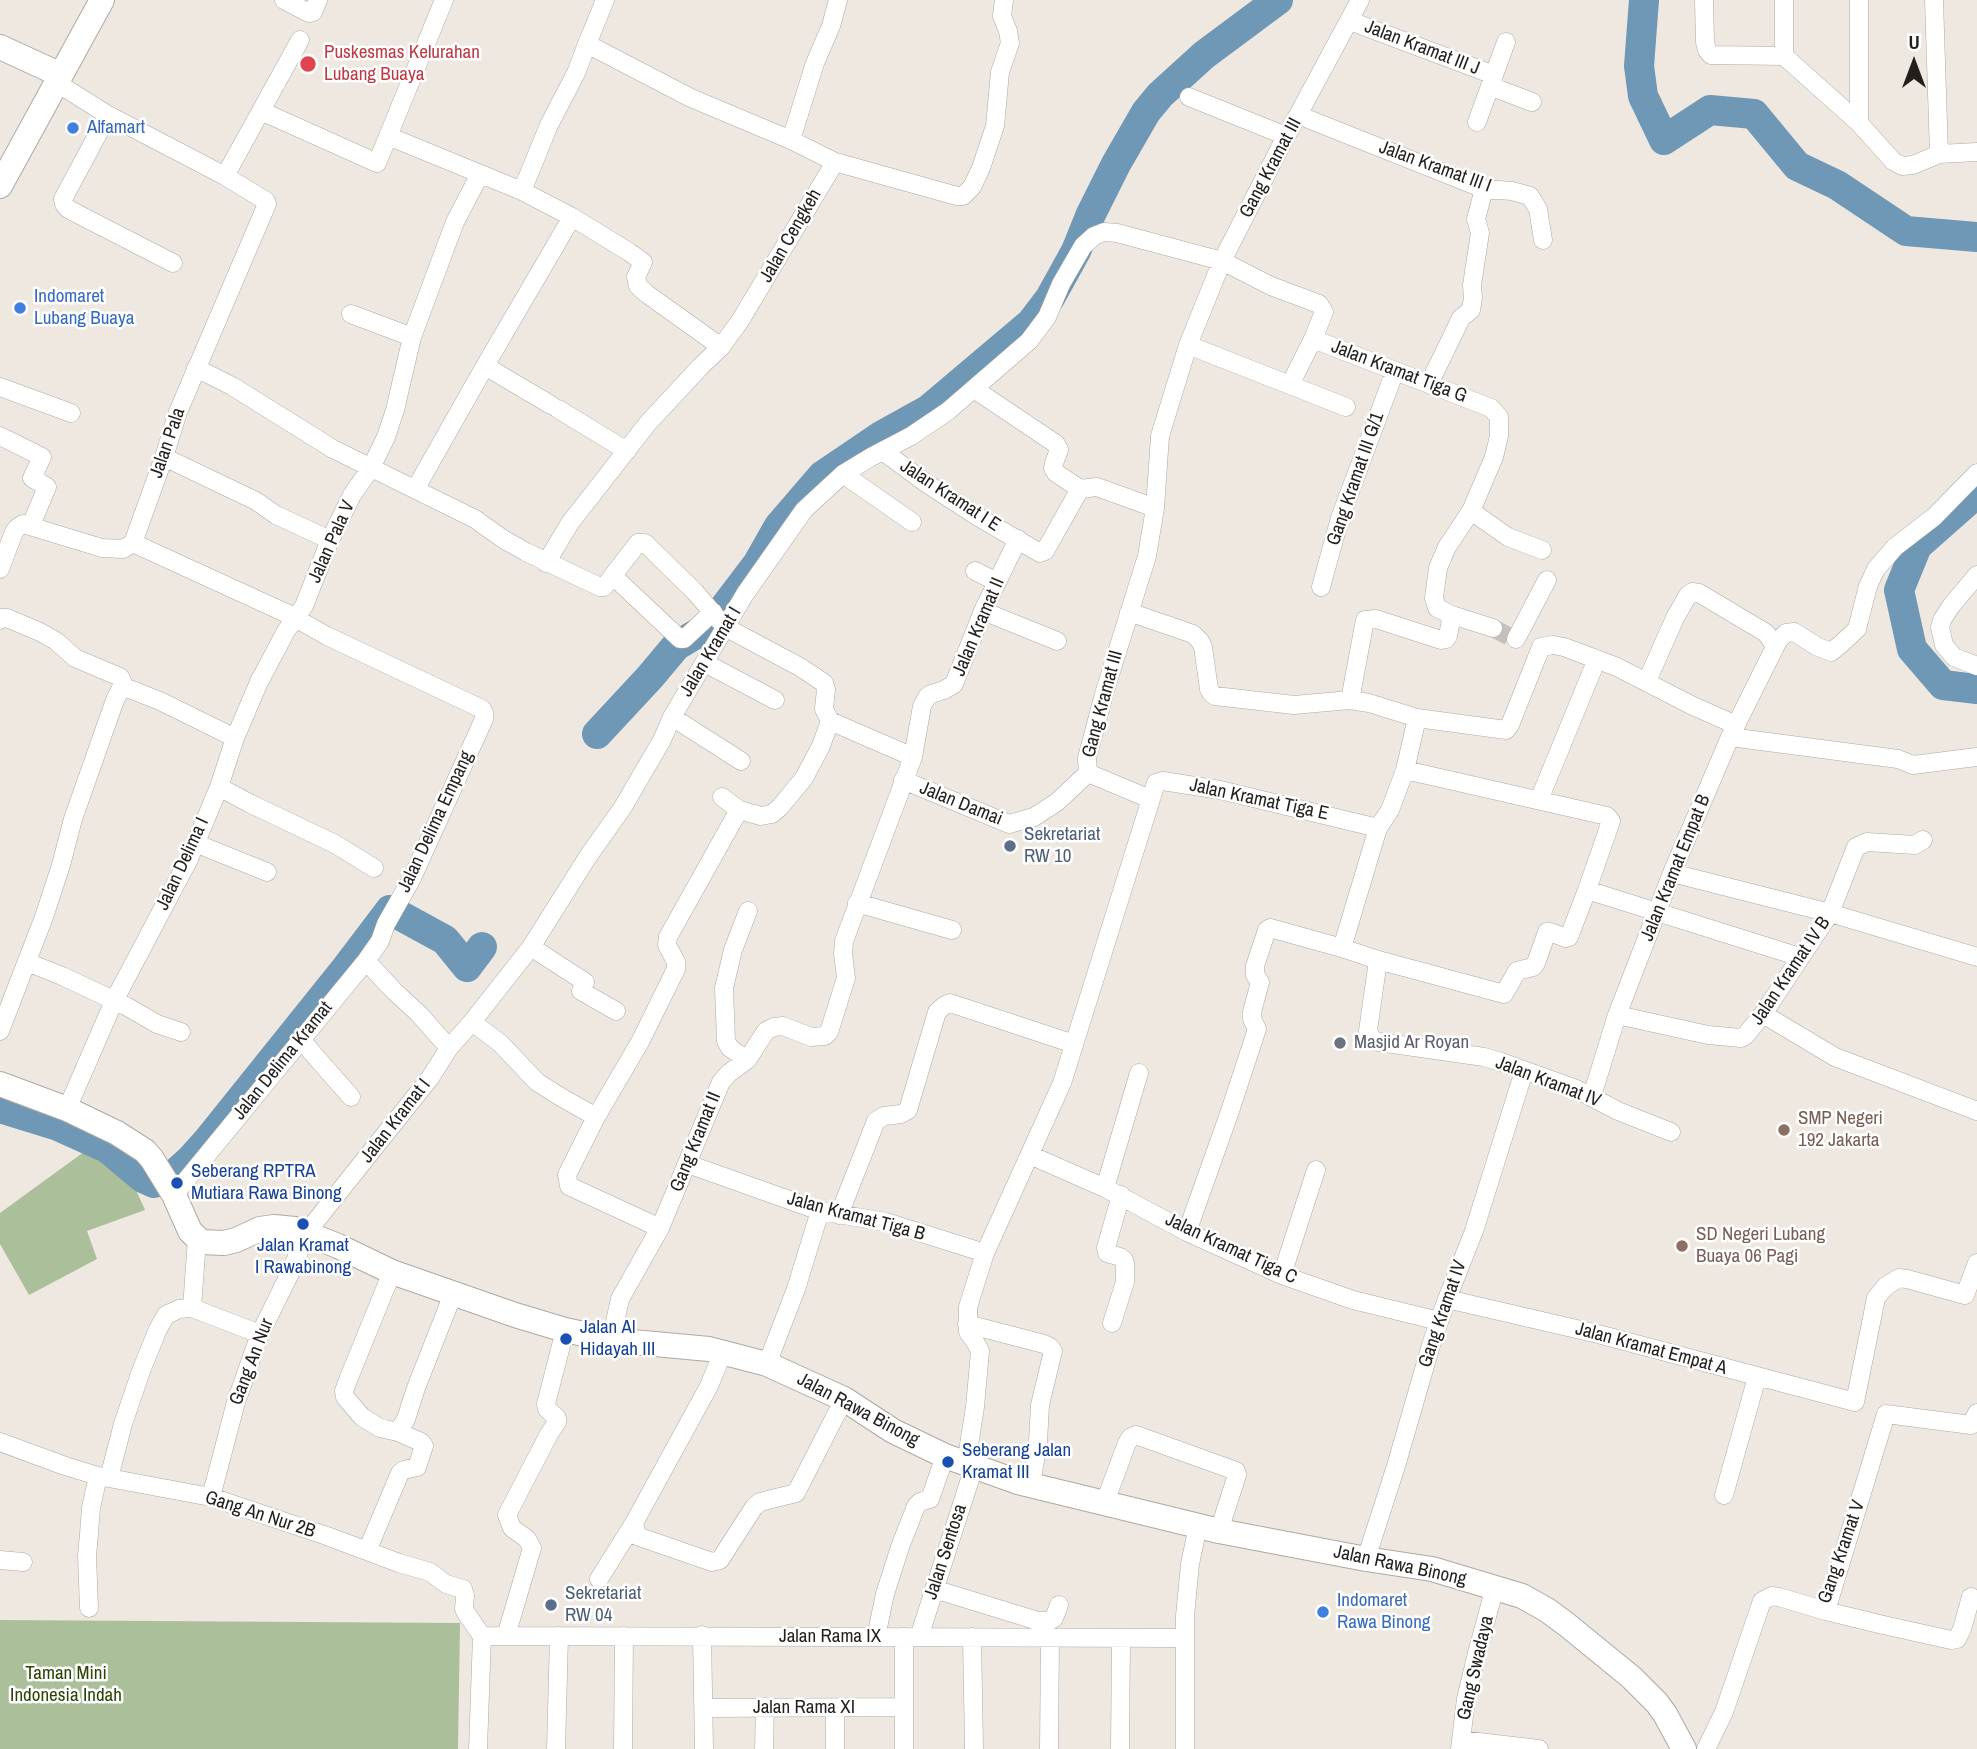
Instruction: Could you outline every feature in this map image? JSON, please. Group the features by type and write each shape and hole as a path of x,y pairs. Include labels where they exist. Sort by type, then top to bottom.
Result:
{"main road":[{"path":"0,187 102,0"},
{"path":"0,47 59,79"},
{"path":"0,1084 67,1109 138,1146 152,1159 168,1184 190,1231 197,1239"},
{"name":"Jalan Rawa Binong","path":"197,1239 201,1242 224,1243 260,1229 274,1227 307,1232 392,1272 565,1330 611,1340 696,1347 767,1364 844,1399 893,1431 962,1462 1031,1485 1208,1528 1432,1569 1521,1595 1547,1610 1622,1670 1657,1703 1684,1749"}],"street":[{"path":"284,0 305,12 316,6"},
{"path":"261,111 377,163 444,0"},
{"path":"522,191 549,124 576,73 605,0"},
{"path":"791,141 815,62 831,26 838,0"},
{"path":"587,44 691,98 835,162 957,196 967,193 981,168 996,126 1000,72 1010,43 1002,20 1004,0"},
{"name":"Gang Kramat III","path":"1150,799 1088,773 1087,758 1147,556 1155,508 1160,436 1188,345 1222,261 1360,0"},
{"path":"1704,0 1705,42 1712,55 1784,57 1859,123 1893,161 1902,166 1913,165 1939,154 1977,152"},
{"path":"1784,0 1784,57"},
{"path":"1859,123 1860,0"},
{"path":"1934,0 1939,154"},
{"name":"Jalan Kramat III J","path":"1350,21 1492,81"},
{"path":"226,176 300,40"},
{"name":"Jalan Kramat III J","path":"1477,122 1506,42"},
{"name":"Jalan Pala","path":"59,79 108,115 226,176 266,201 267,205 177,412 133,543"},
{"path":"1492,81 1532,102"},
{"path":"1189,97 1286,136"},
{"path":"108,115 63,199 64,204 68,209 173,263"},
{"name":"Jalan Kramat III I","path":"1298,115 1484,189 1512,191 1530,196 1538,209 1543,240"},
{"path":"388,136 522,191 572,216 642,261 636,277 638,286 721,347"},
{"name":"Jalan Cengkeh","path":"546,563 570,523 663,406 721,347 760,289 835,162"},
{"name":"Jalan Pala V","path":"295,618 304,606 330,540 352,495 371,468 386,437 412,337 455,222 480,174"},
{"path":"1429,384 1461,318 1471,310 1480,233 1476,219 1484,189"},
{"path":"416,488 572,216"},
{"name":"Jalan Kramat I","path":"307,1232 531,947 623,807 662,740 671,717 705,663 718,619 745,594 804,510 843,474 911,436 948,411 1029,341 1047,317 1061,284 1083,246 1094,236 1104,232 1117,233 1222,261"},
{"name":"Jalan Kramat Tiga G","path":"1222,261 1271,286 1319,304 1324,312 1313,339 1492,408 1499,417 1497,446 1471,511"},
{"path":"351,314 412,337"},
{"path":"1290,385 1313,339"},
{"path":"1188,345 1346,407"},
{"path":"485,366 627,451"},
{"path":"196,368 232,386 333,449 475,519 546,563 600,587 604,587 638,543 645,543 718,619 824,683 824,709 830,721 912,757"},
{"name":"Gang Kramat III G/1","path":"1321,587 1340,518 1395,371"},
{"path":"0,387 71,413"},
{"path":"974,389 1056,444 1059,450 1053,468 1056,473 1080,489 1097,487 1155,508"},
{"path":"0,436 42,457 32,478 47,487 31,525"},
{"name":"Jalan Kramat I E","path":"884,452 946,496 1038,553 1044,552 1080,489"},
{"path":"164,457 256,501 276,516 330,540"},
{"path":"1647,681 1675,618 1692,592 1699,593 1766,633 1775,646 1786,633 1794,632 1818,648 1830,652 1857,629 1868,586 1876,569 1895,547 1934,517 1977,473"},
{"path":"843,474 912,522"},
{"path":"1493,628 1437,608 1434,589 1438,568 1447,547 1471,511 1508,537 1542,550"},
{"path":"0,569 16,528 23,524 31,525 61,537 102,548 123,549 133,543 295,618"},
{"name":"Jalan Kramat II","path":"903,780 912,757 923,701 931,694 954,684 983,611 1018,539"},
{"path":"975,571 997,582"},
{"path":"1977,575 1951,606 1940,627 1944,645 1954,657 1977,666"},
{"path":"613,576 680,639 718,619"},
{"path":"1547,580 1513,638 1541,647 1564,647 1597,659 1647,681 1733,731 1898,759 1913,765 1977,757"},
{"path":"983,611 1057,641"},
{"path":"1129,612 1194,634 1203,648 1209,689 1215,696 1294,705 1350,700 1417,718 1504,730 1508,729 1541,647"},
{"path":"1350,700 1365,620 1376,619 1441,640 1448,636 1452,615"},
{"path":"0,620 7,618 40,632 56,641 75,658 120,677 122,681 73,819 61,865 0,1031"},
{"name":"Jalan Delima Empang","path":"295,618 327,636 482,709 484,713 484,719 412,878 387,924"},
{"name":"Jalan Delima I","path":"67,1109 114,1001 195,843 259,682 295,618"},
{"name":"Jalan Kramat Empat B","path":"1592,1096 1617,1015 1672,873 1733,731 1775,646"},
{"path":"1539,800 1597,659"},
{"path":"705,663 775,700"},
{"path":"122,686 160,701 235,738"},
{"path":"671,717 741,761"},
{"path":"1342,948 1378,828 1390,810 1405,770 1417,718"},
{"path":"722,797 738,810 761,816 772,814 804,778 821,746 830,721"},
{"path":"1187,1232 1257,1029 1252,1019 1260,982 1255,975 1255,966 1267,930 1270,928 1504,993 1518,970 1536,964 1545,933 1569,937 1610,818 1405,770"},
{"name":"Jalan Damai","path":"903,780 1009,824 1034,817 1057,802 1088,773"},
{"name":"Gang Kramat II","path":"611,1340 620,1299 660,1228 721,1082 747,1060 766,1031 774,1027 783,1026 811,1037 825,1036 829,1032 845,984 843,947 903,780"},
{"name":"Jalan Kramat Tiga E","path":"1150,799 1156,783 1163,780 1220,790 1378,828"},
{"path":"219,787 335,844 374,868"},
{"path":"876,1637 885,1594 916,1506 930,1499 962,1462 975,1407 979,1351 968,1332 968,1307 985,1252 1062,1083 1150,799"},
{"path":"660,1228 569,1186 567,1175 596,1117 640,1042 676,969 676,962 667,945 672,926 738,810"},
{"name":"Jalan Kramat IV B","path":"1617,1015 1708,1035 1741,1038 1748,1035 1830,912 1853,850 1867,842 1915,845 1923,840"},
{"path":"195,843 267,872"},
{"path":"1672,873 1830,912 1977,957"},
{"path":"1587,890 1800,957"},
{"path":"857,903 952,930"},
{"path":"747,1060 730,1048 726,1041 724,988 733,950 748,911"},
{"name":"Jalan Delima Kramat","path":"168,1184 301,1040 366,961 380,941 387,924"},
{"path":"531,947 585,982 581,991 616,1012"},
{"name":"Jalan Kramat IV","path":"1378,960 1368,1031 1372,1039 1484,1058 1592,1096 1618,1111 1671,1132"},
{"path":"366,961 449,1048"},
{"path":"27,962 62,976 157,1024 181,1032"},
{"path":"839,1215 876,1121 884,1116 901,1114 908,1110 937,1012 945,1004 950,1003 1074,1044"},
{"path":"1763,1014 1835,1057 1977,1111"},
{"path":"472,1022 499,1043 537,1082 596,1117"},
{"path":"301,1040 351,1097"},
{"name":"Gang Kramat IV","path":"1366,1559 1431,1345 1474,1231 1524,1071"},
{"path":"1112,1323 1125,1282 1125,1263 1119,1257 1107,1253 1106,1248 1113,1192 1139,1073"},
{"name":"Jalan Kramat Tiga C","path":"1030,1155 1113,1192 1187,1232 1282,1275 1353,1300 1439,1321"},
{"name":"Jalan Kramat Tiga B","path":"688,1164 820,1212 886,1223 985,1252"},
{"path":"1282,1275 1316,1170"},
{"path":"767,1364 796,1289 820,1212"},
{"name":"Gang An Nur","path":"211,1497 236,1402 260,1334 307,1232"},
{"path":"192,1308 197,1239"},
{"path":"1971,1299 1977,1263"},
{"path":"367,1551 400,1473 416,1467 424,1446 421,1442 380,1428 362,1417 345,1397 348,1380 392,1272"},
{"name":"Jalan Kramat Empat A","path":"1447,1299 1598,1334 1854,1402 1876,1298 1886,1286 1899,1278 1907,1279 1971,1299"},
{"path":"398,1432 406,1419 453,1294"},
{"path":"89,1608 87,1556 91,1508 141,1371 166,1315 179,1309 192,1308 260,1334"},
{"path":"967,1324 1044,1344 1053,1351 1040,1405 1031,1485"},
{"path":"506,1636 532,1548 527,1539 512,1528 507,1515 557,1422 546,1404 565,1330"},
{"path":"599,1579 634,1522 709,1386 723,1352"},
{"path":"1724,1495 1757,1377"},
{"path":"634,1522 636,1536 712,1562 720,1560 754,1507 760,1502 797,1492 844,1399"},
{"name":"Gang Kramat V","path":"1706,1749 1724,1712 1762,1601 1772,1596 1779,1597 1826,1611 1886,1414 1975,1421"},
{"path":"1105,1502 1131,1437 1136,1435 1236,1471 1237,1475 1208,1528 1189,1575 1185,1638 1185,1749"},
{"name":"Gang An Nur 2B","path":"0,1442 103,1477 211,1497 430,1572 446,1584 463,1589 466,1614 481,1639"},
{"name":"Jalan Sentosa","path":"904,1749 904,1707 911,1637 934,1590 962,1462"},
{"path":"0,1560 23,1562"},
{"name":"Gang Swadaya","path":"1461,1745 1466,1699 1495,1587"},
{"path":"934,1590 1038,1621 1055,1618 1059,1605"},
{"path":"1826,1611 1951,1640 1957,1639 1962,1629 1971,1597"},
{"name":"Jalan Rama IX","path":"481,1639 506,1636 1185,1638"},
{"path":"556,1749 559,1636"},
{"path":"623,1749 624,1636"},
{"path":"702,1636 704,1749"},
{"path":"972,1637 974,1749"},
{"path":"1049,1749 1050,1638"},
{"path":"1120,1749 1121,1638"},
{"path":"478,1749 481,1639"},
{"path":"764,1749 765,1707"},
{"name":"Jalan Rama XI","path":"704,1708 904,1707"},
{"path":"835,1708 835,1749"},
{"path":"1461,1745 1539,1749"}],"green space":[{"path":"88,1149 113,1165 136,1190 145,1210 87,1231 97,1259 29,1295 0,1244 0,1213"},
{"name":"Taman Mini Indonesia Indah","path":"0,1620 460,1623 458,1749 0,1749"}],"waterway":[{"path":"597,734 676,646 701,631 717,617 758,563 779,526 822,476 881,436 928,410 1031,323 1050,298 1076,251 1116,164 1146,112 1160,95 1204,55 1278,0"},
{"path":"1644,0 1639,66 1643,96 1664,140 1710,110 1754,114 1797,166 1837,185 1906,231 1977,237"},
{"path":"1977,493 1917,546 1899,590 1912,649 1943,685 1977,689"},
{"path":"0,1108 58,1126 107,1148 143,1178 154,1183 170,1178 209,1139 390,910 445,940 467,967 482,947"}],"tunnel":[{"path":"1493,628 1510,637"}],"place":[{"name":"Puskesmas Kelurahan Lubang Buaya","path":"308,64"},
{"name":"Alfamart","path":"73,128"},
{"name":"Indomaret Lubang Buaya","path":"20,308"},
{"name":"Sekretariat RW 10","path":"1010,846"},
{"name":"Masjid Ar Royan","path":"1340,1043"},
{"name":"SMP Negeri 192 Jakarta","path":"1784,1130"},
{"name":"Seberang RPTRA Mutiara Rawa Binong","path":"177,1183"},
{"name":"Jalan Kramat I Rawabinong","path":"303,1224"},
{"name":"SD Negeri Lubang Buaya 06 Pagi","path":"1682,1246"},
{"name":"Jalan Al Hidayah III","path":"566,1339"},
{"name":"Seberang Jalan Kramat III","path":"948,1462"},
{"name":"Sekretariat RW 04","path":"551,1605"},
{"name":"Indomaret Rawa Binong","path":"1323,1612"}]}
